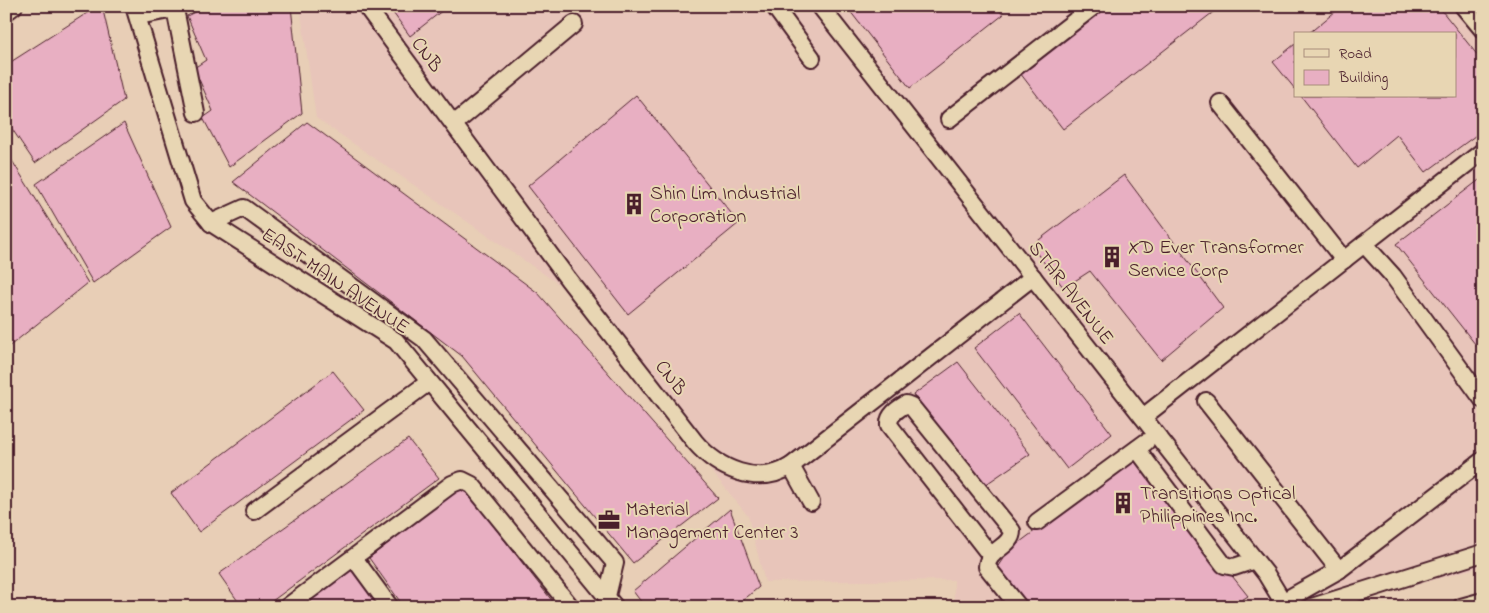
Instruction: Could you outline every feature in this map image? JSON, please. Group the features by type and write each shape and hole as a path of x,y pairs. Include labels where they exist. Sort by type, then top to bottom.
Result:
{"street":[{"path":"6,12 14,6"},
{"name":"CNB","path":"366,6 568,280 700,448 720,464 748,474 770,474 791,466 1033,277"},
{"path":"774,6 812,58"},
{"name":"STAR AVENUE","path":"820,6 1255,560 1285,604"},
{"path":"949,119 1094,6"},
{"path":"136,11 175,8 196,113"},
{"path":"1471,9 1483,30"},
{"name":"EAST MAIN AVENUE","path":"136,11 194,201 211,223 396,341 611,601"},
{"path":"454,124 574,24"},
{"path":"1220,103 1344,260"},
{"path":"1142,417 1483,152"},
{"path":"211,223 244,208 424,339 615,563 611,601"},
{"path":"1364,244 1393,276 1483,400"},
{"path":"254,511 429,382"},
{"path":"881,394 894,412"},
{"path":"1206,401 1338,570"},
{"path":"991,556 889,425 888,421 894,412 906,404 911,406 1012,531 1011,538 987,561 987,567 1019,607"},
{"path":"1037,522 1156,434"},
{"path":"1137,449 1224,564 1234,567 1255,560"},
{"path":"1285,604 1338,570 1483,460"},
{"path":"791,466 811,502"},
{"path":"287,607 452,484 462,480 467,482 571,607"},
{"path":"1312,607 1483,554"},
{"path":"354,558 390,607"},
{"path":"1461,607 1483,601"}],"shaded area":[{"path":"300,6 1483,6 1483,566 1339,607 954,607 954,580 765,582 748,516 560,285 316,118"}],"building":[{"path":"98,6 102,6 124,100 35,163 6,120 6,65"},
{"path":"206,6 291,6 302,113 229,167 203,118 213,111 194,68 206,60 187,16"},
{"path":"388,6 448,6 410,36"},
{"path":"846,6 996,6 1003,15 910,88"},
{"path":"1105,6 1221,6 1063,129 1020,73"},
{"path":"1342,6 1438,6 1483,62 1483,130 1426,172 1397,135 1357,168 1303,98 1456,98 1456,32 1310,32"},
{"path":"1294,45 1294,88 1273,62"},
{"name":"Shin Lim Industrial Corporation","path":"636,95 739,223 628,314 528,186"},
{"path":"307,122 538,293 718,498 633,563 462,356 233,182"},
{"path":"124,123 171,227 93,283 36,184"},
{"path":"6,151 88,283 6,349"},
{"name":"XD Ever Transformer Service Corp","path":"1124,175 1223,308 1161,360 1090,271 1064,288 1031,246"},
{"path":"1483,177 1483,354 1396,244"},
{"path":"1019,313 1112,434 1067,469 974,348"},
{"path":"958,362 1030,454 982,487 913,395"},
{"path":"333,371 364,410 199,532 171,493"},
{"path":"408,439 439,478 264,607 242,607 219,574"},
{"name":"Transitions Optical Philippines Inc.","path":"1136,455 1248,596 1231,607 1029,607 998,566 1008,551"},
{"path":"462,486 557,607 404,607 369,558"},
{"path":"730,509 759,587 735,607 645,607 633,591"},
{"path":"352,565 383,607 295,607"}],"place":[{"name":"Shin Lim Industrial Corporation","path":"634,204"},
{"name":"XD Ever Transformer Service Corp","path":"1112,257"},
{"name":"Transitions Optical Philippines Inc.","path":"1123,503"},
{"name":"Material Management Center 3","path":"609,520"}]}
